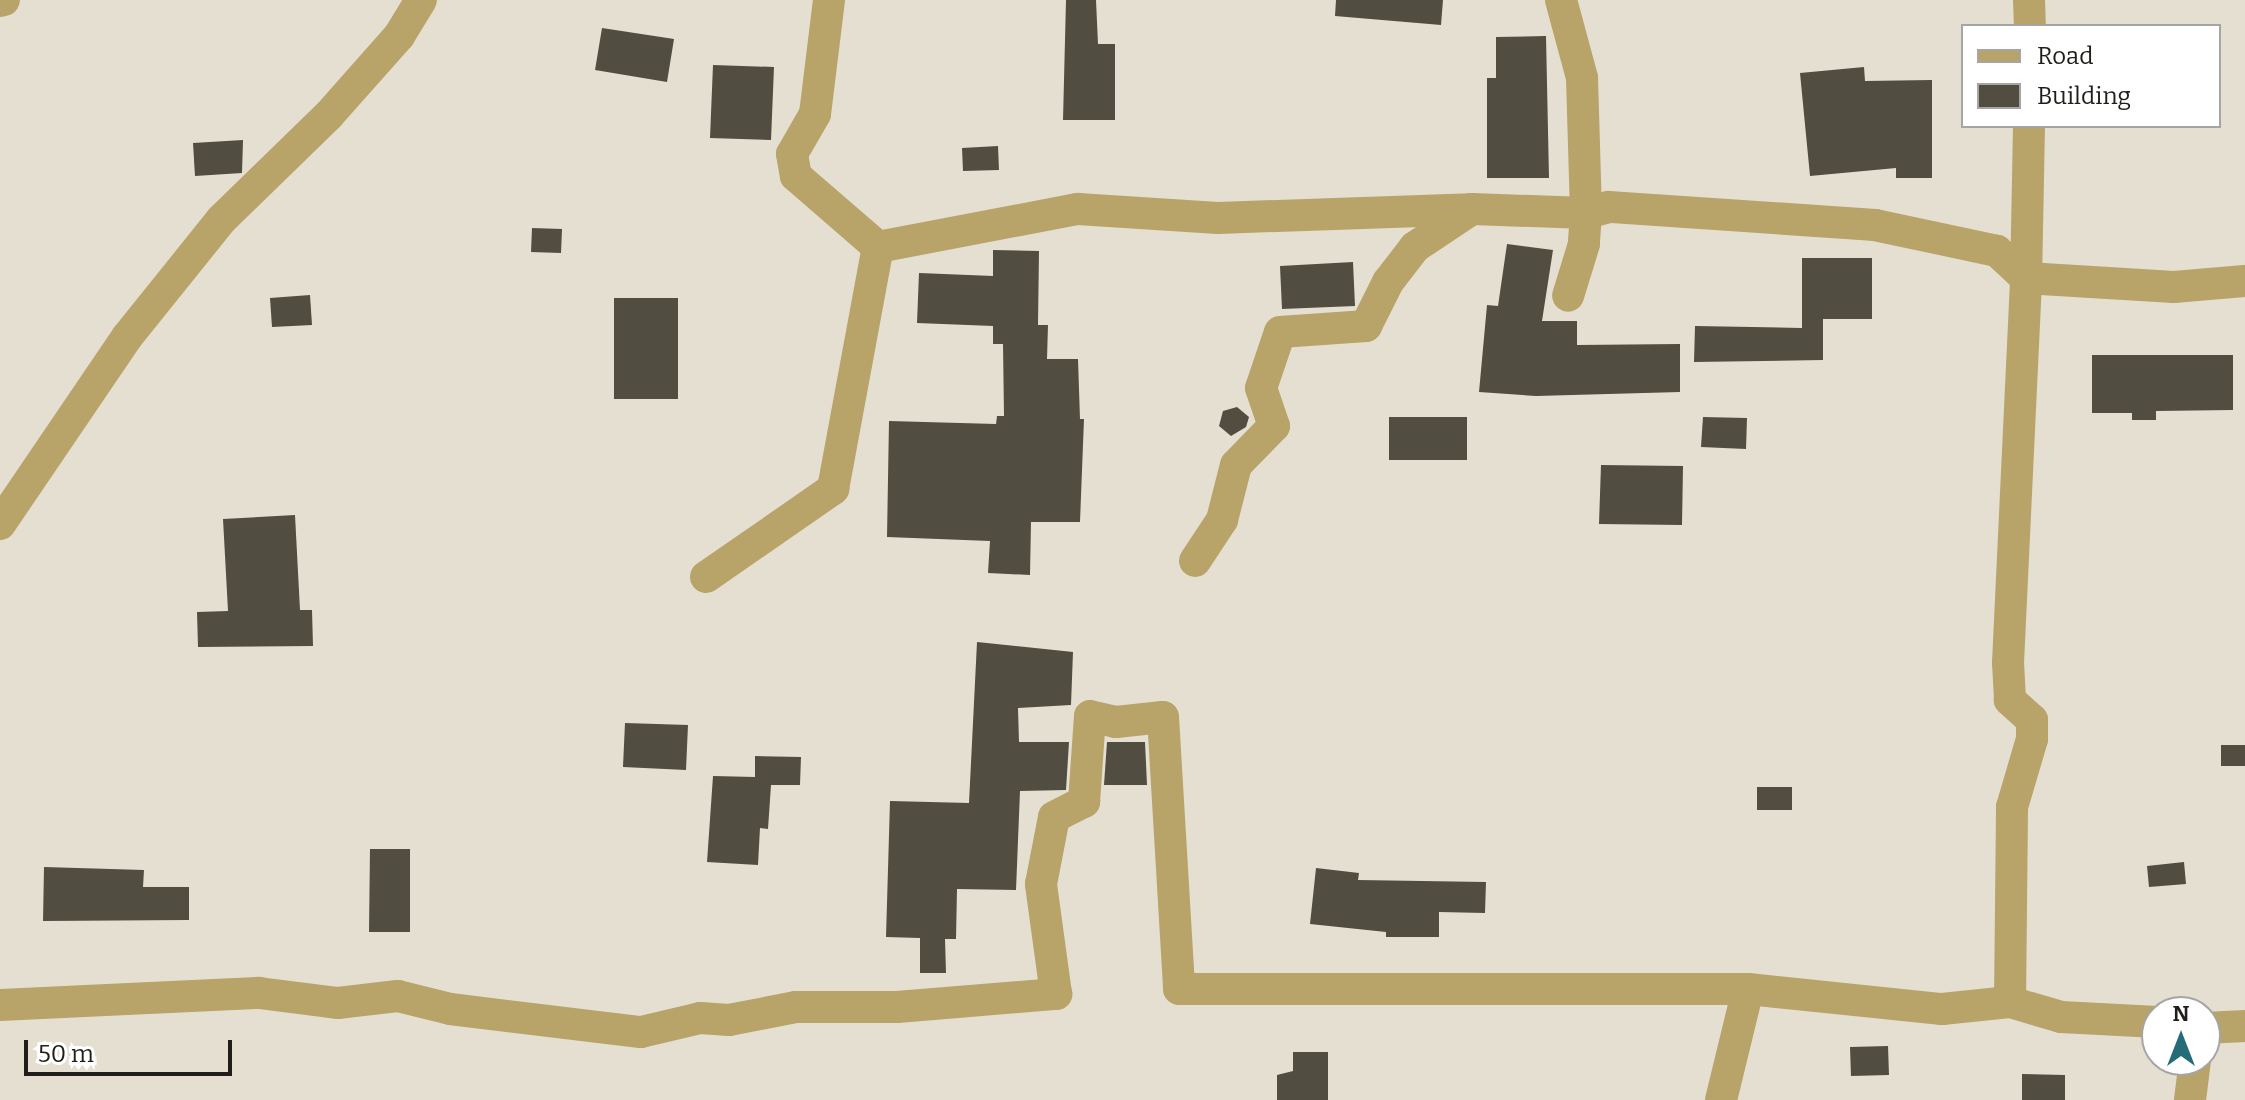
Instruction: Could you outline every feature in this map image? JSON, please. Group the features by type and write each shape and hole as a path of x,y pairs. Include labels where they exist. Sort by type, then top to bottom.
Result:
{"street":[{"path":"0,524 137,325 222,219 328,116 399,36 421,0"},
{"path":"829,0 815,114 792,154 796,176 878,247"},
{"path":"1561,0 1582,78 1586,213 1584,244 1568,296"},
{"path":"2029,0 2030,24"},
{"path":"2010,1002 2012,807 2032,739 2032,720 2010,700 2008,663 2026,278 2029,128"},
{"path":"878,247 1078,209 1218,218 1472,209 1586,213 1609,207 1875,225 1997,251 2026,278 2174,287 2245,281"},
{"path":"1195,561 1222,520 1236,465 1274,426 1261,388 1280,332 1366,326 1388,282 1415,247 1472,209"},
{"path":"706,577 833,489 878,247"},
{"path":"0,1005 259,993 308,1003 398,996 450,1009 641,1032 700,1018 729,1020 796,1007 897,1007 1056,994 1041,884 1054,817 1084,802 1090,716 1116,722 1163,717 1179,989 1748,989 1942,1009 2010,1002 2061,1017 2141,1021"},
{"path":"1721,1100 1748,989"},
{"path":"2221,1027 2245,1026"},
{"path":"2190,1100 2193,1076"}],"building":[{"path":"1066,0 1096,0 1098,44 1115,44 1115,120 1063,120"},
{"path":"1336,0 1443,0 1441,25 1335,16"},
{"path":"602,28 674,39 667,82 595,70"},
{"path":"1546,36 1549,178 1487,178 1487,78 1496,78 1496,37"},
{"path":"713,65 774,67 771,140 710,138"},
{"path":"1864,67 1865,81 1932,80 1932,178 1896,178 1896,168 1810,176 1800,73"},
{"path":"243,140 242,173 195,176 193,143"},
{"path":"998,146 999,170 963,171 962,148"},
{"path":"532,228 562,229 561,253 531,252"},
{"path":"1507,244 1553,250 1542,321 1577,321 1577,345 1680,344 1680,392 1536,396 1479,392 1487,305 1498,306"},
{"path":"993,250 1039,251 1038,325 1048,325 1047,359 1078,359 1080,419 1084,419 1080,522 1031,522 1030,575 988,573 990,541 887,537 889,421 996,424 997,416 1004,416 1003,344 993,344 993,326 917,323 919,273 993,276"},
{"path":"1802,258 1872,258 1872,319 1823,319 1823,360 1694,362 1695,326 1802,328"},
{"path":"1353,262 1355,306 1282,309 1280,266"},
{"path":"310,295 312,325 272,327 270,298"},
{"path":"614,298 678,298 678,399 614,399"},
{"path":"2092,355 2233,355 2233,410 2156,411 2156,420 2132,420 2132,413 2092,413"},
{"path":"1237,407 1249,417 1246,427 1231,436 1219,426 1223,411"},
{"path":"1389,417 1467,417 1467,460 1389,460"},
{"path":"1703,417 1747,418 1746,449 1701,447"},
{"path":"1601,465 1683,466 1682,525 1599,524"},
{"path":"295,515 300,610 312,610 313,646 198,647 197,612 228,611 223,519"},
{"path":"977,642 1073,652 1071,705 1018,708 1019,742 1069,742 1066,790 1020,791 1016,890 957,889 956,939 945,939 946,973 920,973 920,938 886,937 890,801 969,803"},
{"path":"625,723 688,725 686,770 623,767"},
{"path":"1107,742 1145,742 1147,785 1104,785"},
{"path":"2221,745 2245,745 2245,766 2221,766"},
{"path":"755,756 801,757 800,785 771,785 768,829 760,828 758,865 707,862 713,776 755,777"},
{"path":"1757,787 1792,787 1792,810 1757,810"},
{"path":"370,849 410,849 410,932 369,932"},
{"path":"2184,862 2186,884 2149,887 2147,866"},
{"path":"44,867 144,870 143,887 189,887 189,920 43,921"},
{"path":"1316,868 1359,873 1358,880 1486,882 1485,913 1439,912 1439,937 1386,937 1386,932 1310,924"},
{"path":"1888,1046 1889,1075 1851,1076 1850,1047"},
{"path":"1293,1052 1328,1052 1328,1100 1277,1100 1277,1075 1293,1071"},
{"path":"2022,1074 2065,1075 2065,1100 2022,1100"}]}
